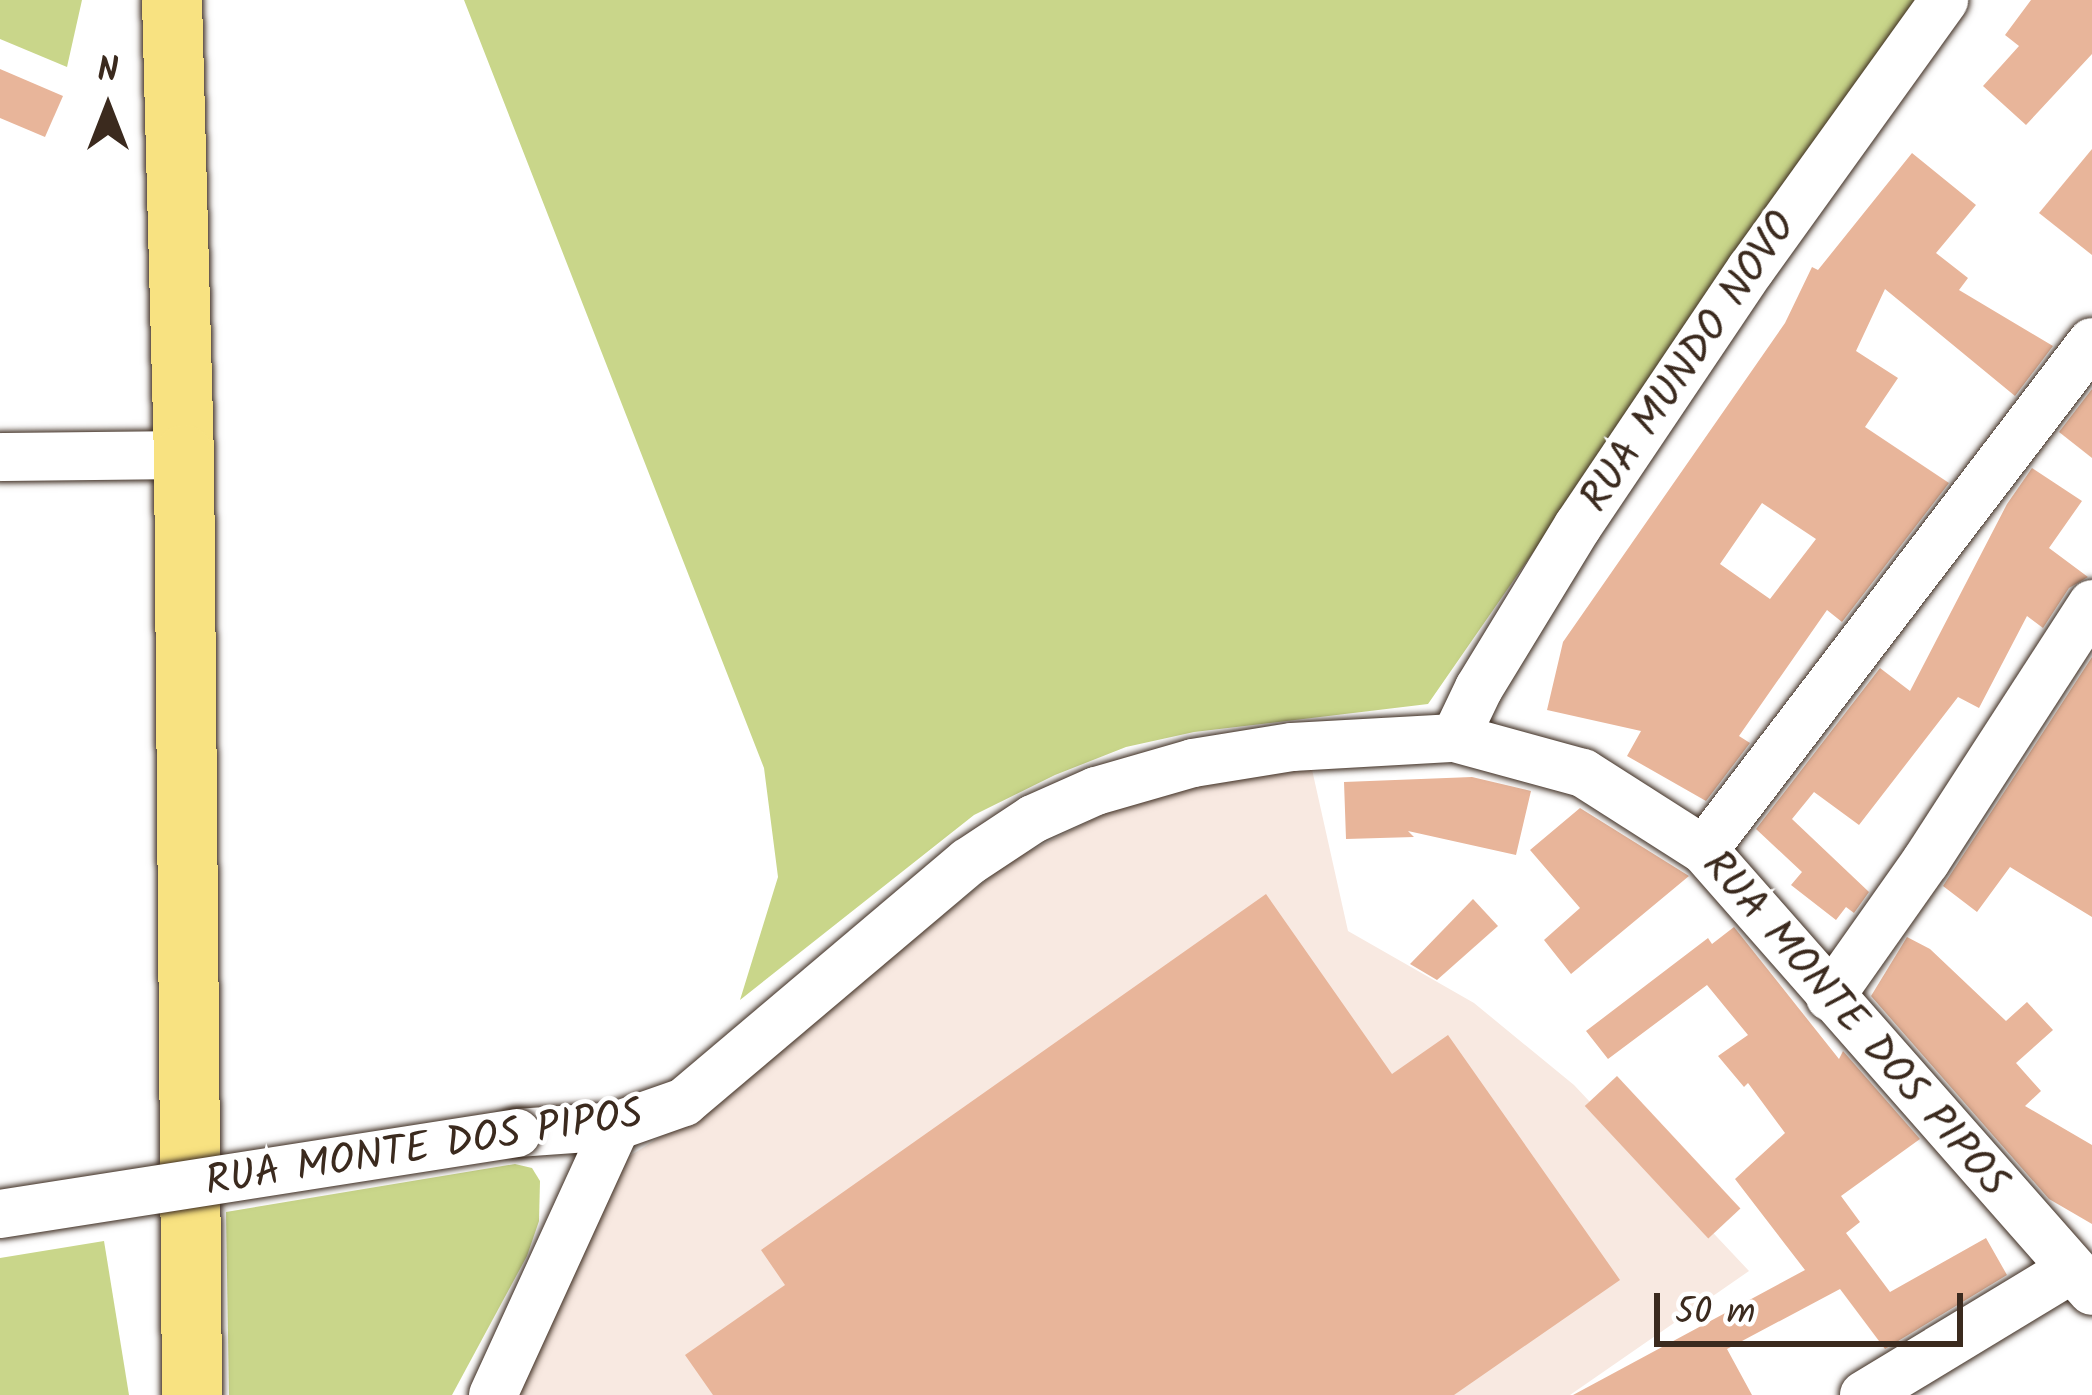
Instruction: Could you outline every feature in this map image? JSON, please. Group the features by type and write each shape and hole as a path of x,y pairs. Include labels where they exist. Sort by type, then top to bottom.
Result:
{"main road":[{"path":"172,0 184,455 192,1395"}],"street":[{"name":"RUA MUNDO NOVO","path":"1455,738 1479,688 1578,526 1751,269 1944,0"},
{"path":"1704,850 2092,342"},
{"path":"0,457 184,455"},
{"path":"1830,998 1926,861 2092,604"},
{"name":"RUA MONTE DOS PIPOS","path":"0,1214 517,1133 616,1126 684,1102 968,862 1033,820 1096,791 1193,763 1292,747 1455,738 1583,773 1704,850 2081,1280"},
{"path":"494,1395 616,1126"},
{"path":"1864,1395 2081,1280"}],"shaded area":[{"path":"1311,765 1348,931 1474,1003 1574,1085 1749,1271 1570,1395 506,1395 617,1164 695,1115 1010,861 1136,798"}],"green space":[{"path":"0,0 82,0 67,67 0,39"},
{"path":"464,0 1916,0 1428,704 1194,732 1126,747 1055,775 974,815 740,1000 778,877 764,768"},
{"path":"515,1164 532,1168 540,1181 539,1221 527,1256 452,1395 229,1395 226,1212"},
{"path":"104,1241 129,1395 0,1395 0,1258"}],"building":[{"path":"2031,0 2092,0 2092,54 2026,125 1983,86 2019,46 2005,35"},
{"path":"0,69 63,96 45,137 0,118"},
{"path":"2092,149 2092,255 2039,213"},
{"path":"1912,153 1976,205 1936,253 1968,278 1959,290 2053,346 2015,396 1885,289 1856,351 1898,378 1865,427 1949,483 1842,622 1827,610 1739,736 1750,743 1706,801 1627,756 1641,731 1547,710 1563,642 1785,323 1812,267 1818,270","holes":["1762,503 1816,539 1770,599 1720,564"]},
{"path":"2092,389 2092,458 2059,432"},
{"path":"2032,468 2082,501 2049,548 2088,577 2069,588 2043,628 2027,616 1979,708 1958,697 1859,825 1814,792 1792,819 1869,892 1854,913 1846,907 1836,920 1791,885 1802,872 1756,829 1880,668 1910,691 2007,504"},
{"path":"2092,657 2092,917 2010,867 1977,912 1943,886"},
{"path":"1472,777 1531,791 1516,855 1408,831 1414,837 1346,839 1344,782"},
{"path":"1580,808 1689,876 1571,974 1544,940 1580,908 1530,850"},
{"path":"1266,894 1392,1074 1448,1035 1620,1280 1454,1395 713,1395 685,1355 785,1285 761,1250"},
{"path":"1473,899 1498,926 1437,980 1410,964"},
{"path":"1734,927 1839,1059 1843,1051 1920,1139 1841,1196 1860,1222 1846,1233 1890,1292 1986,1238 2007,1275 1885,1349 1840,1289 1727,1349 1752,1395 1573,1395 1805,1270 1735,1179 1785,1133 1748,1083 1744,1087 1718,1056 1748,1035 1707,985 1608,1059 1586,1031 1708,938 1712,944"},
{"path":"1907,937 1930,949 2006,1021 2027,1002 2053,1030 2016,1063 2041,1091 2025,1106 2092,1145 2092,1224 2049,1199 1871,996"},
{"path":"1617,1076 1740,1208 1708,1238 1585,1106"}]}
